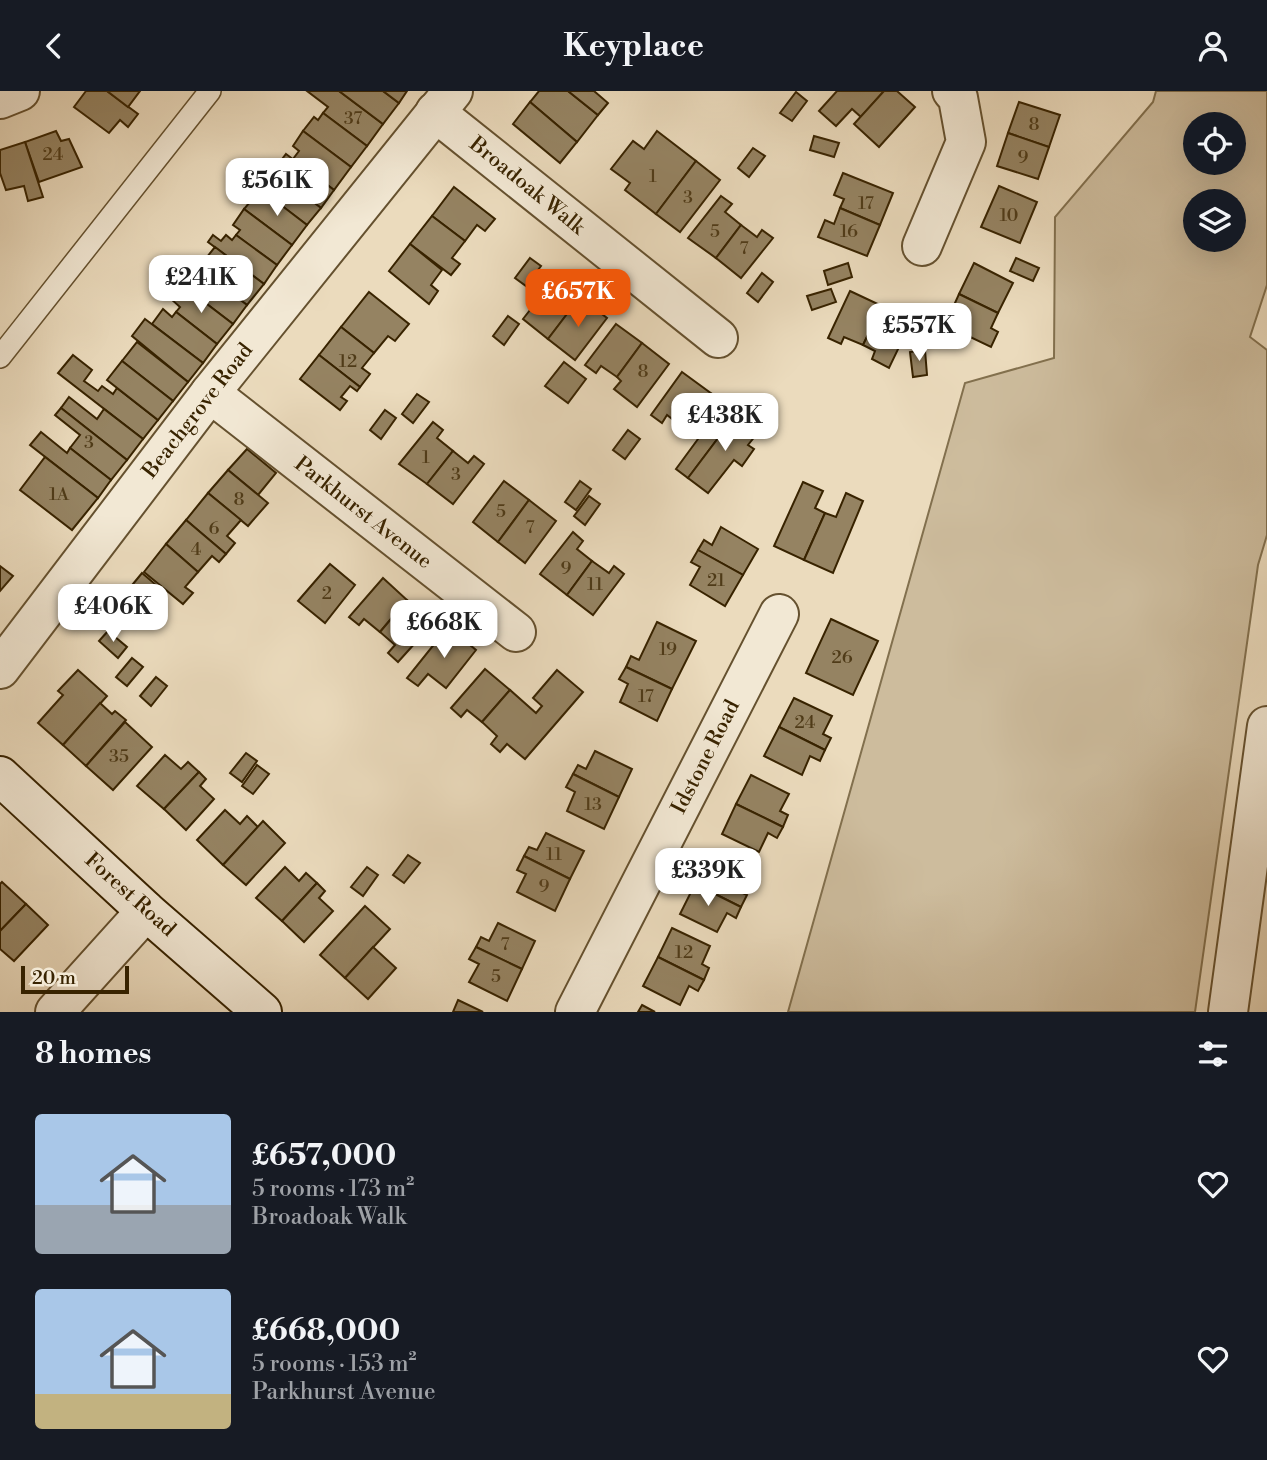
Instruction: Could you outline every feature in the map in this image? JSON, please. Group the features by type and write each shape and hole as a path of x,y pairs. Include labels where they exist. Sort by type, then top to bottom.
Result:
{"street":[{"path":"0,99 20,91"},
{"path":"922,246 966,142 958,98 952,91"},
{"name":"Broadoak Walk","path":"444,102 718,338"},
{"name":"Beachgrove Road","path":"0,669 210,393 444,102"},
{"name":"Parkhurst Avenue","path":"210,393 516,632"},
{"name":"Idstone Road","path":"575,1012 779,614"},
{"path":"1228,1012 1267,726"},
{"name":"Forest Road","path":"0,776 146,911 262,1012"},
{"path":"55,1012 146,911"}],"lane":[{"path":"0,357 210,91"}],"shaded area":[{"path":"1156,91 1267,91 1267,285 1250,337 1267,350 1267,535 1258,565 1195,1012 788,1012 965,383 1054,358 1055,217 1153,102"}],"building":[{"path":"86,91 107,91 138,114 128,127 120,120 109,133 74,107"},
{"path":"107,91 140,91 128,107"},
{"path":"307,91 339,91 383,124 367,146 323,113 328,107"},
{"path":"339,91 383,91 399,103 383,124"},
{"path":"383,91 407,91 399,103"},
{"path":"539,91 568,91 598,115 577,142 530,102"},
{"path":"568,91 594,91 608,103 598,115"},
{"path":"837,91 884,91 861,117 852,109 836,126 819,111"},
{"path":"884,91 897,91 915,107 879,147 854,124"},
{"path":"796,92 807,101 792,121 780,113"},
{"path":"530,102 577,142 560,163 513,124"},
{"path":"1019,102 1060,115 1049,147 1008,133"},
{"path":"323,113 367,146 351,167 303,131 314,117 318,120"},
{"path":"56,131 61,141 69,139 82,167 39,182 25,142"},
{"path":"303,131 351,167 334,190 293,159 299,151 293,146"},
{"path":"657,131 696,161 656,214 625,190 630,183 611,169 633,141 644,149"},
{"path":"1008,133 1049,147 1038,179 997,166"},
{"path":"814,136 839,143 834,157 810,150"},
{"path":"25,142 43,197 28,201 24,186 6,190 0,173 0,150"},
{"path":"753,148 765,156 749,177 738,168"},
{"path":"286,154 334,190 321,208 273,171"},
{"path":"696,161 720,180 680,232 656,214"},
{"path":"273,171 321,208 307,225 259,189"},
{"path":"843,173 893,193 880,225 840,208 844,199 834,195"},
{"path":"999,186 1037,202 1020,243 981,227"},
{"path":"454,187 495,219 485,231 477,225 465,241 432,216"},
{"path":"268,195 307,225 292,245 244,209 255,196 262,202"},
{"path":"721,196 732,204 725,212 741,225 716,258 688,238"},
{"path":"840,208 880,225 867,256 818,237 825,220 834,224"},
{"path":"244,209 292,245 277,265 236,235 240,230 233,225"},
{"path":"432,216 465,241 452,258 460,264 451,275 410,244"},
{"path":"741,225 757,237 762,230 773,238 741,278 716,258"},
{"path":"213,235 221,241 226,235 232,240 236,235 277,265 264,284 208,242"},
{"path":"410,244 442,270 431,285 438,291 429,304 389,271"},
{"path":"215,247 264,284 247,305 206,274 211,268 203,262"},
{"path":"530,258 541,266 526,286 515,278"},
{"path":"1016,258 1039,268 1033,281 1010,271"},
{"path":"848,263 852,277 828,285 824,271"},
{"path":"974,263 1013,283 998,313 959,294"},
{"path":"193,271 203,278 206,274 247,305 233,324 182,285"},
{"path":"762,273 773,282 758,302 747,293"},
{"path":"555,278 580,297 548,339 523,319"},
{"path":"182,285 233,324 217,344 176,312 180,307 171,299"},
{"path":"831,289 836,302 812,310 807,296"},
{"path":"850,291 882,306 863,345 844,337 841,344 828,338"},
{"path":"369,292 409,324 395,341 388,336 374,353 341,327"},
{"path":"959,294 998,313 991,328 998,332 991,347 945,325"},
{"path":"580,297 607,318 575,360 548,339"},
{"path":"882,306 912,320 889,368 872,359 875,351 863,345"},
{"path":"163,309 172,317 176,312 217,344 203,363 152,324"},
{"path":"508,316 519,324 504,345 493,336"},
{"path":"145,319 203,363 188,382 132,336"},
{"path":"616,324 642,343 617,377 601,366 596,373 585,365"},
{"path":"341,327 374,353 362,368 370,374 360,387 319,355"},
{"path":"137,342 188,382 173,401 122,361"},
{"path":"642,343 669,364 637,407 614,389 621,381 617,377"},
{"path":"925,350 927,375 913,377 910,352"},
{"path":"73,355 92,370 84,381 98,391 102,386 113,394 117,388 158,420 143,439 58,373"},
{"path":"319,355 360,387 357,391 350,386 341,397 347,401 340,410 300,379"},
{"path":"122,361 173,401 158,420 107,380"},
{"path":"564,362 586,379 568,403 545,386"},
{"path":"682,372 712,394 685,429 667,415 662,423 651,415"},
{"path":"417,394 429,402 413,423 402,414"},
{"path":"712,394 737,413 688,478 676,469 698,439 685,429"},
{"path":"69,397 97,419 104,409 143,439 127,460 61,408"},
{"path":"61,408 127,460 111,480 70,448 80,435 55,415"},
{"path":"385,410 396,418 381,439 370,430"},
{"path":"737,413 760,430 748,445 754,449 742,466 734,460 708,493 688,478"},
{"path":"433,422 443,430 437,438 453,451 427,484 399,464"},
{"path":"628,430 640,439 625,459 613,450"},
{"path":"41,432 67,453 70,448 111,480 98,498 30,445"},
{"path":"247,449 276,473 258,495 228,470"},
{"path":"453,451 468,463 474,456 484,464 453,504 427,484"},
{"path":"45,457 98,498 72,530 20,490"},
{"path":"228,470 268,503 248,526 208,493"},
{"path":"504,481 529,500 498,542 473,522"},
{"path":"580,481 591,489 576,510 565,502"},
{"path":"803,482 823,491 815,508 825,513 804,560 774,546"},
{"path":"208,493 241,520 227,536 235,543 226,554 186,520"},
{"path":"846,493 863,501 833,573 804,560 825,513 836,517"},
{"path":"589,496 600,504 585,525 574,516"},
{"path":"529,500 556,521 525,563 498,542"},
{"path":"186,520 226,554 219,562 212,556 198,572 166,544"},
{"path":"721,527 758,549 743,575 698,550 704,540 712,545"},
{"path":"573,532 583,541 577,549 592,561 567,595 540,574"},
{"path":"166,544 198,572 185,587 193,593 183,604 144,572"},
{"path":"698,550 743,575 725,606 690,585 700,567 691,562"},
{"path":"592,561 609,573 614,566 624,574 593,615 567,595"},
{"path":"330,564 355,585 325,623 298,601"},
{"path":"0,566 13,576 0,591"},
{"path":"142,573 162,590 152,601 133,584"},
{"path":"383,578 407,600 380,632 364,619 359,625 349,617"},
{"path":"407,600 434,622 398,662 388,653 395,645 380,632"},
{"path":"831,619 878,641 853,695 806,673"},
{"path":"657,622 696,641 672,689 626,667 631,656 639,660"},
{"path":"448,627 476,650 446,688 428,674 418,686 407,678"},
{"path":"108,631 127,647 118,658 99,641"},
{"path":"132,658 143,667 127,686 116,677"},
{"path":"626,667 672,689 657,721 620,702 628,684 619,679"},
{"path":"485,669 510,690 482,722 467,710 461,717 451,708"},
{"path":"78,670 107,696 63,745 38,723 63,695 58,691"},
{"path":"557,670 583,692 525,759 507,744 500,752 491,744 497,736 482,722 510,690 536,713 542,706 533,698"},
{"path":"156,677 167,686 151,706 140,696"},
{"path":"794,698 832,716 823,734 831,738 825,750 779,727"},
{"path":"100,703 112,714 115,711 126,720 86,766 63,745"},
{"path":"125,722 152,747 113,790 86,766"},
{"path":"779,727 825,750 820,761 810,756 802,775 764,756"},
{"path":"595,751 632,769 619,797 573,774 578,765 586,769"},
{"path":"246,753 257,761 242,782 230,773"},
{"path":"165,755 181,769 188,762 199,772 164,809 137,786"},
{"path":"257,765 269,774 253,794 242,786"},
{"path":"199,772 206,779 200,786 214,799 186,830 164,809"},
{"path":"573,774 619,797 604,829 567,811 575,792 566,787"},
{"path":"751,775 789,794 780,811 788,815 783,827 736,804"},
{"path":"736,804 783,827 777,838 768,833 759,852 722,834"},
{"path":"225,810 240,824 247,816 258,827 223,865 197,840"},
{"path":"263,821 285,843 246,885 223,865"},
{"path":"546,833 584,851 570,879 524,856 529,847 537,850"},
{"path":"709,854 747,873 738,891 747,895 741,907 695,884"},
{"path":"408,855 420,863 404,883 393,875"},
{"path":"524,856 570,879 555,911 517,892 526,874 517,870"},
{"path":"285,867 299,881 306,873 317,883 282,921 256,898"},
{"path":"367,867 378,875 363,896 351,887"},
{"path":"2,882 26,904 0,931 0,884"},
{"path":"317,883 325,891 319,898 333,911 304,942 282,921"},
{"path":"695,884 741,907 736,918 727,913 717,932 680,914"},
{"path":"26,904 48,925 14,961 0,949 0,931"},
{"path":"365,906 390,929 345,978 320,955"},
{"path":"498,923 535,941 522,969 476,947 481,937 489,941"},
{"path":"672,928 710,946 702,964 709,968 704,980 658,957"},
{"path":"373,947 396,968 368,999 345,978"},
{"path":"476,947 522,969 507,1001 469,982 479,964 469,959"},
{"path":"658,957 704,980 698,991 689,986 680,1005 643,986"},
{"path":"458,1000 483,1012 453,1012"},
{"path":"642,1005 655,1012 638,1012"}]}
